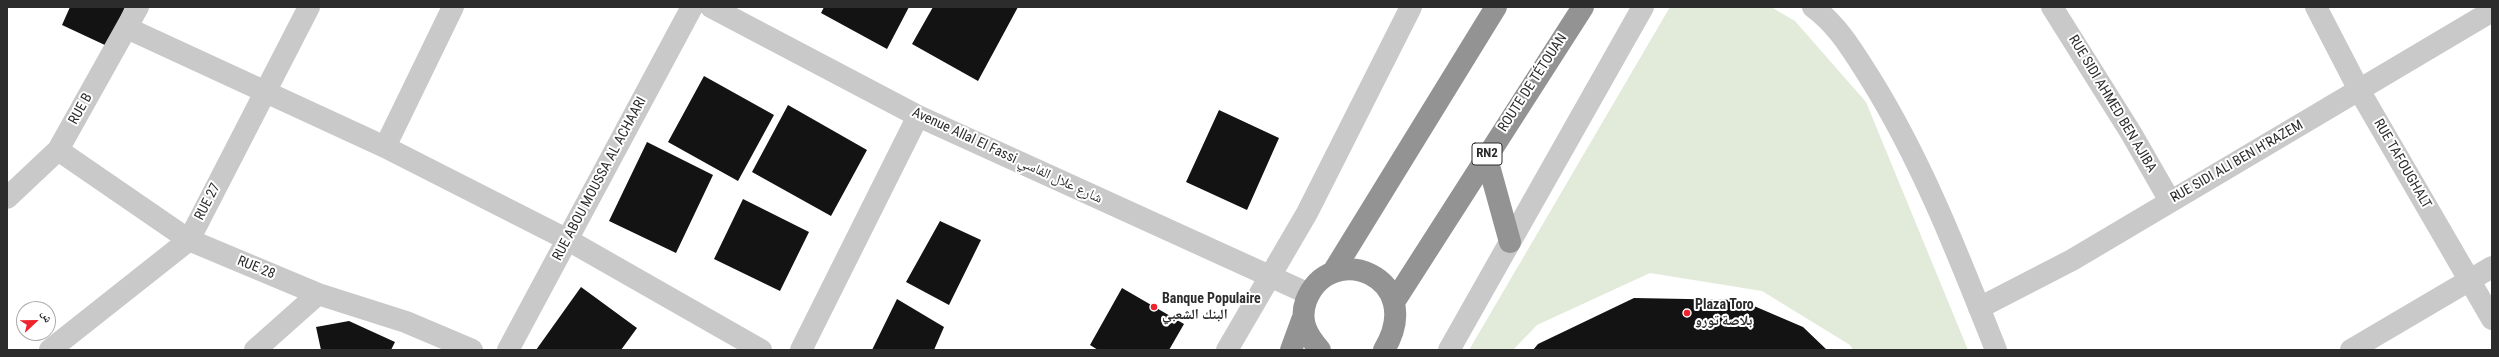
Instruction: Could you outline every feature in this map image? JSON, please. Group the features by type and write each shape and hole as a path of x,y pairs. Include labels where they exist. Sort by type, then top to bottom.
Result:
{"highway":[{"path":"1291,350 1302,320 1309,294 1315,285 1333,272 1496,7"},
{"name":"ROUTE DE TÉTOUAN","path":"1394,302 1486,155 1583,7"},
{"path":"1486,155 1510,242"},
{"path":"1333,272 1348,269 1363,271 1377,277 1388,288 1394,302 1396,316 1390,348"},
{"path":"1302,320 1309,338 1320,350"}],"street":[{"name":"RUE B","path":"7,198 58,150 138,7"},
{"name":"RUE 27","path":"50,350 189,240 263,92 309,7"},
{"path":"385,148 454,7"},
{"name":"RUE ABOU MOUSSA AL ACHAARI","path":"508,350 692,7"},
{"name":"Avenue Allal El Fassi شارع علال الفاسي","path":"711,7 918,116 1309,294"},
{"path":"1227,350 1307,213 1411,7"},
{"path":"1449,350 1643,7"},
{"name":"RUE SIDI AHMED BEN AJIBA","path":"2052,7 2131,133 2170,201"},
{"name":"RUE TAFOUGHALT","path":"2316,7 2359,90 2492,319"},
{"path":"1815,8 1848,44 1886,103 1909,146 1942,218 1996,350"},
{"name":"RUE SIDI ALI BEN H'RAZEM","path":"1979,308 2072,260 2492,11"},
{"path":"127,28 385,148 568,240 761,350"},
{"path":"801,350 918,116"},
{"name":"RUE 28","path":"58,150 189,240 318,294 406,322 472,350"},
{"path":"2352,350 2492,268"},
{"path":"255,350 318,294"}],"green space":[{"path":"1670,7 1771,7 1795,21 1866,102 1968,350 1853,350 1850,345 1762,291 1650,273 1537,325 1513,350 1469,350"}],"building":[{"path":"70,7 125,7 107,46 62,25"},
{"path":"824,7 909,7 887,49 821,13"},
{"path":"933,7 1018,7 978,81 912,44"},
{"path":"704,76 774,115 738,181 668,142"},
{"path":"788,105 867,150 831,216 752,172"},
{"path":"1219,110 1279,138 1247,210 1186,182"},
{"path":"647,142 713,175 676,253 609,221"},
{"path":"743,199 809,232 780,291 714,259"},
{"path":"940,221 981,240 949,305 906,282"},
{"path":"581,287 637,328 621,350 536,350"},
{"path":"1122,288 1184,324 1169,350 1098,350 1090,345"},
{"name":"Plaza Toro بلاصة تورو","path":"1634,298 1740,300 1803,327 1827,350 1533,350 1538,344"},
{"path":"897,299 944,327 934,350 872,350"},
{"path":"349,321 395,342 391,350 321,350 316,327"}],"place":[{"name":"Banque Populaire البنك الشعبي","path":"1154,307"},
{"name":"Plaza Toro بلاصة تورو","path":"1687,313"}]}
